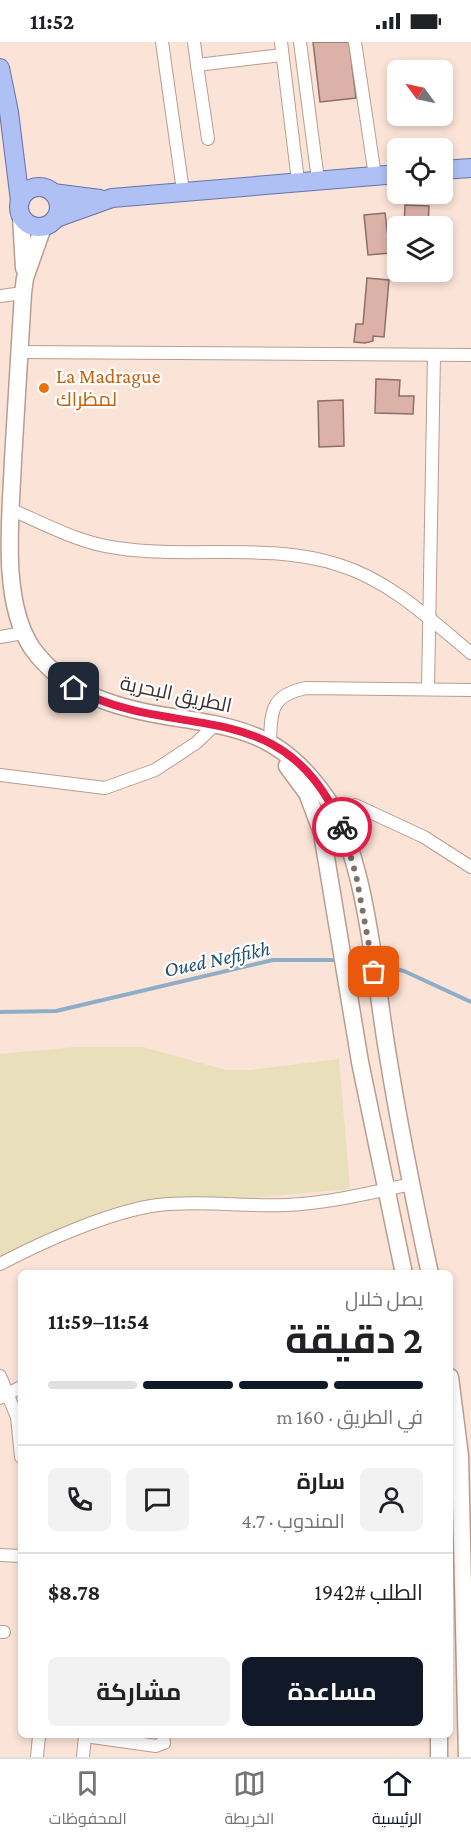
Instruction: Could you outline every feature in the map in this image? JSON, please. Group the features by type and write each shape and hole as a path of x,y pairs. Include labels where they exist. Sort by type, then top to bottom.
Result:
{"main road":[{"path":"0,68 12,133 20,208 23,285"},
{"path":"12,133 24,161 59,205 23,285"},
{"path":"453,169 471,168"},
{"path":"20,208 26,223 50,222 105,200 183,191 387,175"},
{"path":"20,208 34,188 105,200"},
{"name":"الطريق البحرية","path":"23,285 10,509 12,585 23,633 46,664 74,688 92,698 160,715 247,731 270,742 293,759 327,798 346,835 354,866 387,1055 429,1270"},
{"path":"270,742 307,793 316,814 360,1062 403,1270"},
{"path":"453,1401 467,1548 467,1757"},
{"path":"439,1738 440,1757"}],"street":[{"path":"162,42 183,191"},
{"path":"194,42 208,139"},
{"path":"300,42 318,180"},
{"path":"354,42 375,176"},
{"path":"197,65 281,48 298,181"},
{"path":"0,296 23,285"},
{"path":"19,352 471,355"},
{"path":"428,689 434,355"},
{"path":"10,509 82,540 114,548 168,553 276,554 325,561 371,578 429,619 471,653"},
{"path":"0,637 23,633"},
{"path":"270,742 274,707 282,696 292,691 306,688 471,690"},
{"path":"0,775 105,788 155,770 196,743 216,724"},
{"path":"355,805 424,837 471,867"},
{"path":"0,1264 100,1222 156,1205 198,1202 286,1205 332,1200 412,1184"},
{"path":"0,1376 4,1396 17,1417 18,1427"},
{"path":"4,1396 18,1389"},
{"path":"0,1554 18,1556"},
{"path":"37,1757 39,1738"},
{"path":"82,1757 85,1738"},
{"path":"99,1738 156,1746 164,1743 163,1738"}],"sand":[{"path":"77,1047 143,1047 226,1070 250,1070 339,1059 350,1189 110,1210 0,1262 0,1054"}],"building":[{"path":"313,42 349,42 356,98 320,102"},
{"path":"405,205 429,206 428,216 404,216"},
{"path":"385,213 387,253 368,255 364,215"},
{"path":"367,278 387,280 389,282 384,337 373,336 373,341 365,343 354,342 356,324 363,324"},
{"path":"376,379 400,380 399,396 414,396 413,414 375,413"},
{"path":"343,400 344,446 319,447 318,401"}],"waterway":[{"name":"Oued Nefifikh","path":"0,1012 56,1011 273,960 337,960"},
{"name":"Oued Nefifikh","path":"348,960 370,963"},
{"name":"Oued Nefifikh","path":"380,965 404,971 471,1002"}],"way so far":[{"path":"342,827 353,860 374,972"}],"place":[{"name":"La Madrague لمظراك","path":"44,388"}],"route":[{"path":"74,688 92,698 108,703 247,731 270,742 282,749 310,777 327,798 342,827"}]}
